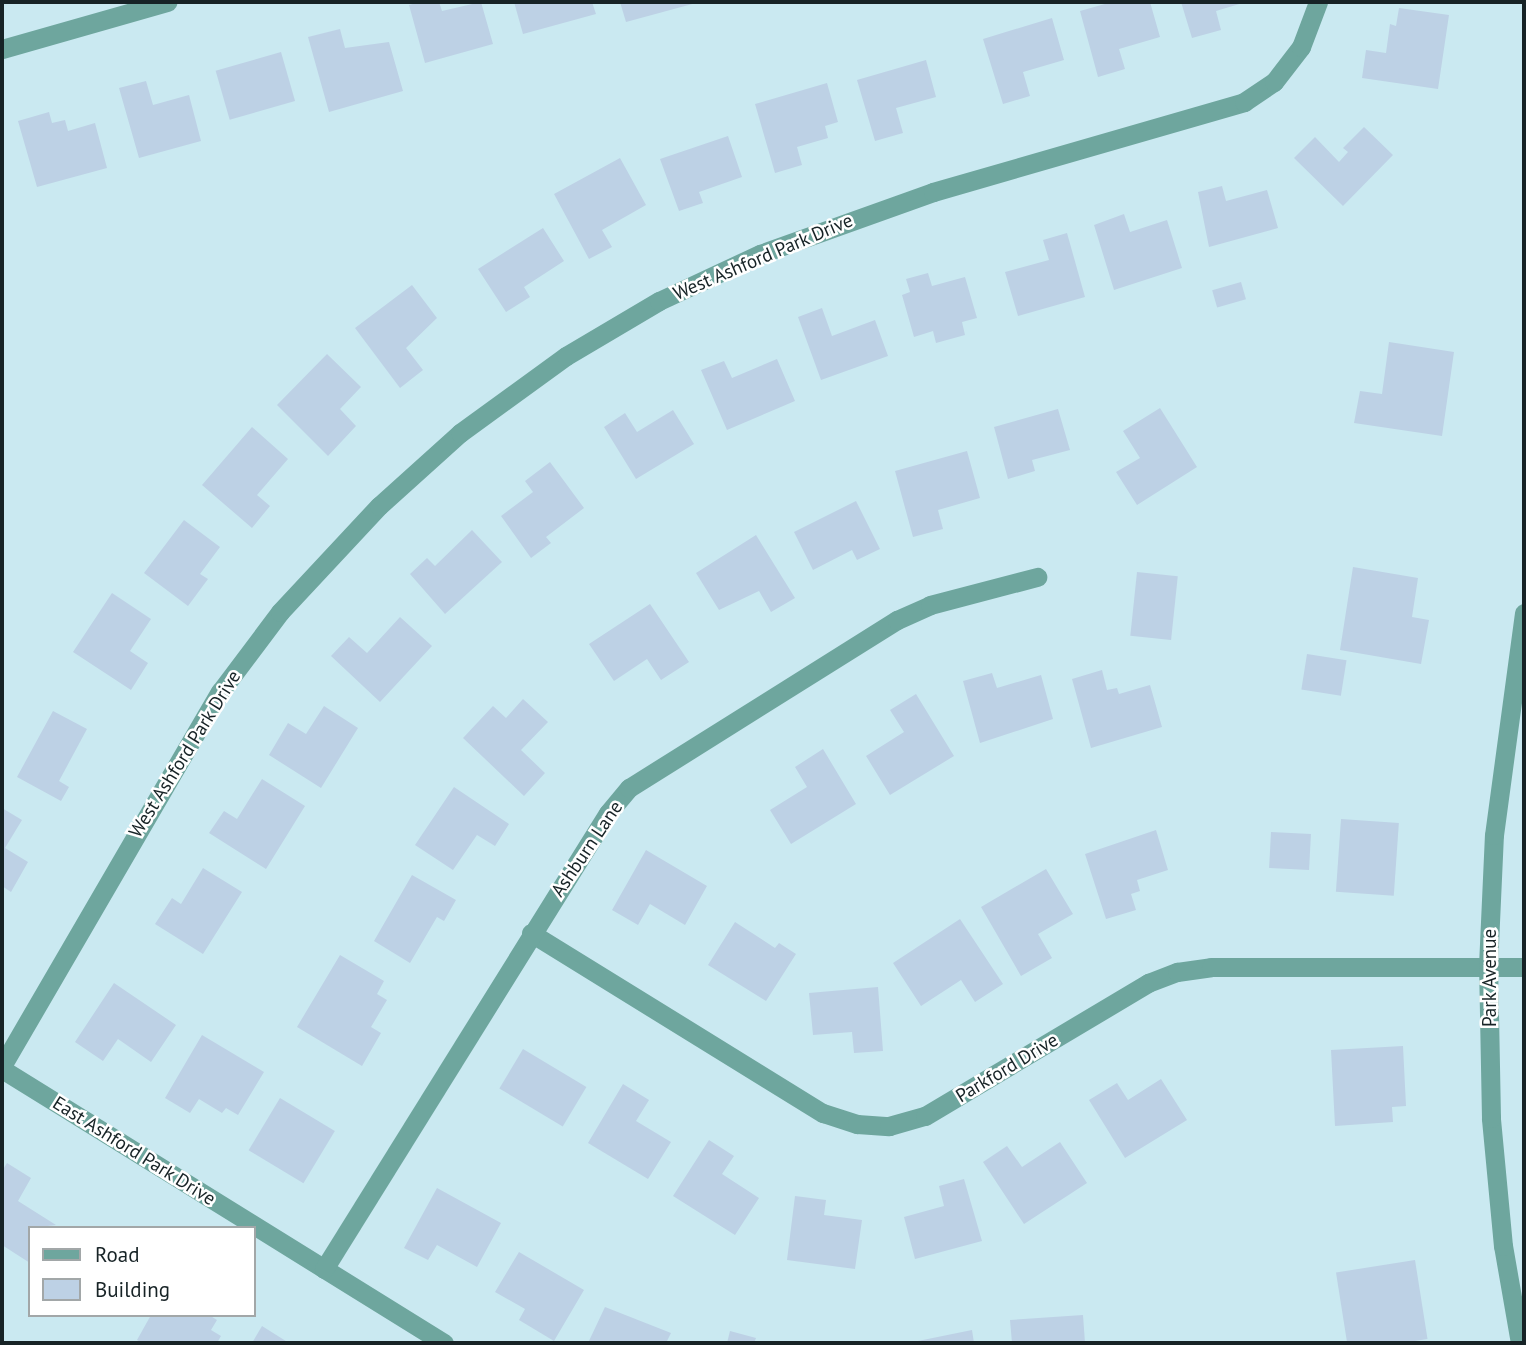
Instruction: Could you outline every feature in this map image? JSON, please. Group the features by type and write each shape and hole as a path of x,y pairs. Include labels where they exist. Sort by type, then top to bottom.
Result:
{"street":[{"path":"2,49 167,2"},
{"name":"West Ashford Park Drive","path":"2,1067 220,692 280,612 379,506 460,433 566,356 659,301 760,254 933,192 1244,102 1274,82 1301,47 1318,2"},
{"name":"Ashburn Lane","path":"324,1269 531,933 608,813 629,788 658,766 897,620 930,605 1037,577"},
{"name":"Park Avenue","path":"1520,1343 1503,1246 1492,1130 1489,967 1494,835 1524,613"},
{"name":"Parkford Drive","path":"531,933 823,1113 857,1124 890,1126 925,1116 1148,983 1177,972 1211,967 1524,967"},
{"name":"East Ashford Park Drive","path":"2,1067 255,1226"},
{"name":"East Ashford Park Drive","path":"256,1226 444,1343"}],"building":[{"path":"439,2 442,11 481,2 493,44 425,63 409,5"},
{"path":"514,2 592,2 596,14 523,34"},
{"path":"620,2 696,2 696,3 626,22"},
{"path":"1112,2 1150,2 1160,37 1119,49 1125,69 1098,77 1080,11"},
{"path":"1181,2 1246,2 1216,11 1221,30 1192,38"},
{"path":"1399,8 1449,15 1438,89 1362,78 1366,50 1386,53 1390,24 1396,26"},
{"path":"1052,18 1064,60 1023,72 1030,96 1003,104 983,39"},
{"path":"340,29 345,48 389,42 403,91 329,112 308,37"},
{"path":"281,52 295,101 230,120 216,71"},
{"path":"926,60 936,97 896,108 903,133 875,141 857,80"},
{"path":"146,81 153,105 189,95 201,141 139,158 119,88"},
{"path":"827,83 838,122 825,126 828,138 797,147 802,165 775,173 755,104"},
{"path":"49,112 52,123 65,120 68,131 95,123 107,168 37,187 18,121"},
{"path":"1364,127 1393,155 1343,206 1294,158 1315,137 1339,162 1348,152 1343,148"},
{"path":"728,136 742,177 699,192 703,203 679,211 660,159"},
{"path":"620,158 646,205 602,230 612,247 589,259 554,194"},
{"path":"1222,186 1226,201 1267,190 1278,228 1209,247 1198,192"},
{"path":"1124,214 1130,232 1167,220 1182,268 1114,290 1094,225"},
{"path":"543,228 564,261 524,287 530,297 506,312 478,269"},
{"path":"1067,233 1085,297 1018,316 1005,272 1049,260 1043,240"},
{"path":"928,273 932,286 965,277 977,318 962,322 965,335 936,343 933,331 914,337 902,295 910,292 906,279"},
{"path":"1241,282 1246,299 1217,308 1212,290"},
{"path":"412,285 437,318 406,348 423,370 400,388 355,328"},
{"path":"822,308 832,336 875,320 888,356 821,380 798,317"},
{"path":"1389,342 1454,352 1442,436 1354,423 1360,391 1382,394"},
{"path":"327,354 361,387 340,409 356,426 328,456 277,405"},
{"path":"777,359 795,401 727,430 701,370 724,361 732,378"},
{"path":"1160,408 1197,467 1137,505 1116,472 1140,458 1123,431"},
{"path":"1058,409 1070,450 1032,460 1035,471 1008,479 994,427"},
{"path":"673,410 694,444 636,479 604,427 625,413 637,432"},
{"path":"252,427 288,459 257,495 270,506 252,528 202,485"},
{"path":"967,451 980,498 938,510 943,529 913,537 895,471"},
{"path":"550,462 584,508 546,537 551,543 531,558 501,516 533,492 525,481"},
{"path":"856,501 880,549 857,560 852,550 813,570 794,532"},
{"path":"184,520 220,547 200,574 208,579 188,606 144,573"},
{"path":"472,530 502,562 445,614 410,574 427,558 435,566"},
{"path":"756,535 795,598 771,612 759,591 719,610 696,573"},
{"path":"1353,567 1418,578 1412,617 1429,620 1421,664 1340,650"},
{"path":"1137,572 1178,576 1171,640 1130,636"},
{"path":"112,593 151,619 130,651 148,663 131,690 73,652"},
{"path":"650,604 689,662 661,680 647,659 614,681 589,644"},
{"path":"400,617 432,646 380,702 331,656 349,637 367,653"},
{"path":"1307,654 1347,660 1341,696 1301,690"},
{"path":"1102,670 1107,690 1117,688 1119,694 1150,685 1162,727 1091,748 1072,679"},
{"path":"992,673 997,688 1041,675 1053,719 980,743 963,681"},
{"path":"916,694 954,756 890,795 866,756 904,732 890,710"},
{"path":"523,699 548,722 521,750 545,773 524,796 463,738 493,706 506,718"},
{"path":"324,706 358,728 321,788 269,755 288,723 306,734"},
{"path":"53,711 87,729 59,781 69,787 61,801 17,777"},
{"path":"823,749 856,804 791,844 770,810 807,787 795,767"},
{"path":"262,779 305,806 266,869 209,833 224,811 237,819"},
{"path":"454,787 509,824 495,846 477,835 453,870 415,845"},
{"path":"2,808 22,820 5,848 28,862 11,892 2,886"},
{"path":"1341,819 1399,823 1394,896 1336,892"},
{"path":"1156,830 1168,870 1137,880 1140,891 1131,894 1136,910 1106,919 1085,854"},
{"path":"1271,832 1311,834 1309,870 1269,868"},
{"path":"646,850 707,886 685,925 650,904 638,925 612,910"},
{"path":"203,868 242,892 203,954 155,924 172,898 181,904"},
{"path":"1046,869 1073,914 1038,934 1052,958 1021,976 981,907"},
{"path":"412,875 456,900 444,921 437,917 410,963 374,941"},
{"path":"960,919 1003,984 975,1002 961,980 921,1006 893,963"},
{"path":"735,922 775,948 779,943 796,954 766,1001 708,965"},
{"path":"340,955 384,981 377,994 387,1000 371,1027 381,1033 362,1066 297,1027"},
{"path":"114,983 176,1025 151,1062 118,1039 103,1061 75,1042"},
{"path":"878,987 883,1051 854,1053 852,1032 813,1035 809,993"},
{"path":"202,1035 264,1072 238,1115 226,1108 222,1113 199,1099 190,1113 165,1098"},
{"path":"1403,1046 1406,1106 1392,1107 1393,1122 1335,1126 1331,1050"},
{"path":"523,1049 586,1087 563,1127 499,1088"},
{"path":"1161,1079 1187,1120 1125,1158 1089,1100 1117,1083 1128,1100"},
{"path":"623,1084 649,1100 636,1121 671,1142 648,1179 588,1143"},
{"path":"280,1098 335,1131 303,1183 249,1150"},
{"path":"709,1140 734,1156 722,1174 759,1198 735,1235 673,1196"},
{"path":"1060,1142 1087,1183 1024,1224 983,1162 1007,1146 1022,1167"},
{"path":"7,1163 31,1178 18,1201 56,1225 28,1226 28,1262 2,1245 2,1171"},
{"path":"964,1179 982,1241 915,1259 904,1217 944,1206 939,1186"},
{"path":"437,1188 501,1223 477,1267 437,1245 428,1260 404,1248"},
{"path":"795,1196 826,1200 824,1215 862,1220 855,1269 787,1260"},
{"path":"519,1252 584,1290 554,1341 519,1320 525,1309 495,1292"},
{"path":"1415,1260 1428,1339 1402,1343 1347,1343 1336,1273"},
{"path":"605,1307 671,1333 666,1343 588,1343"},
{"path":"1083,1315 1085,1343 1012,1343 1010,1320"},
{"path":"150,1317 212,1317 217,1320 211,1330 221,1336 217,1343 142,1343 137,1340"},
{"path":"262,1326 289,1343 252,1343"},
{"path":"972,1330 974,1343 913,1343 913,1342"},
{"path":"730,1331 756,1338 754,1343 727,1343"}]}
